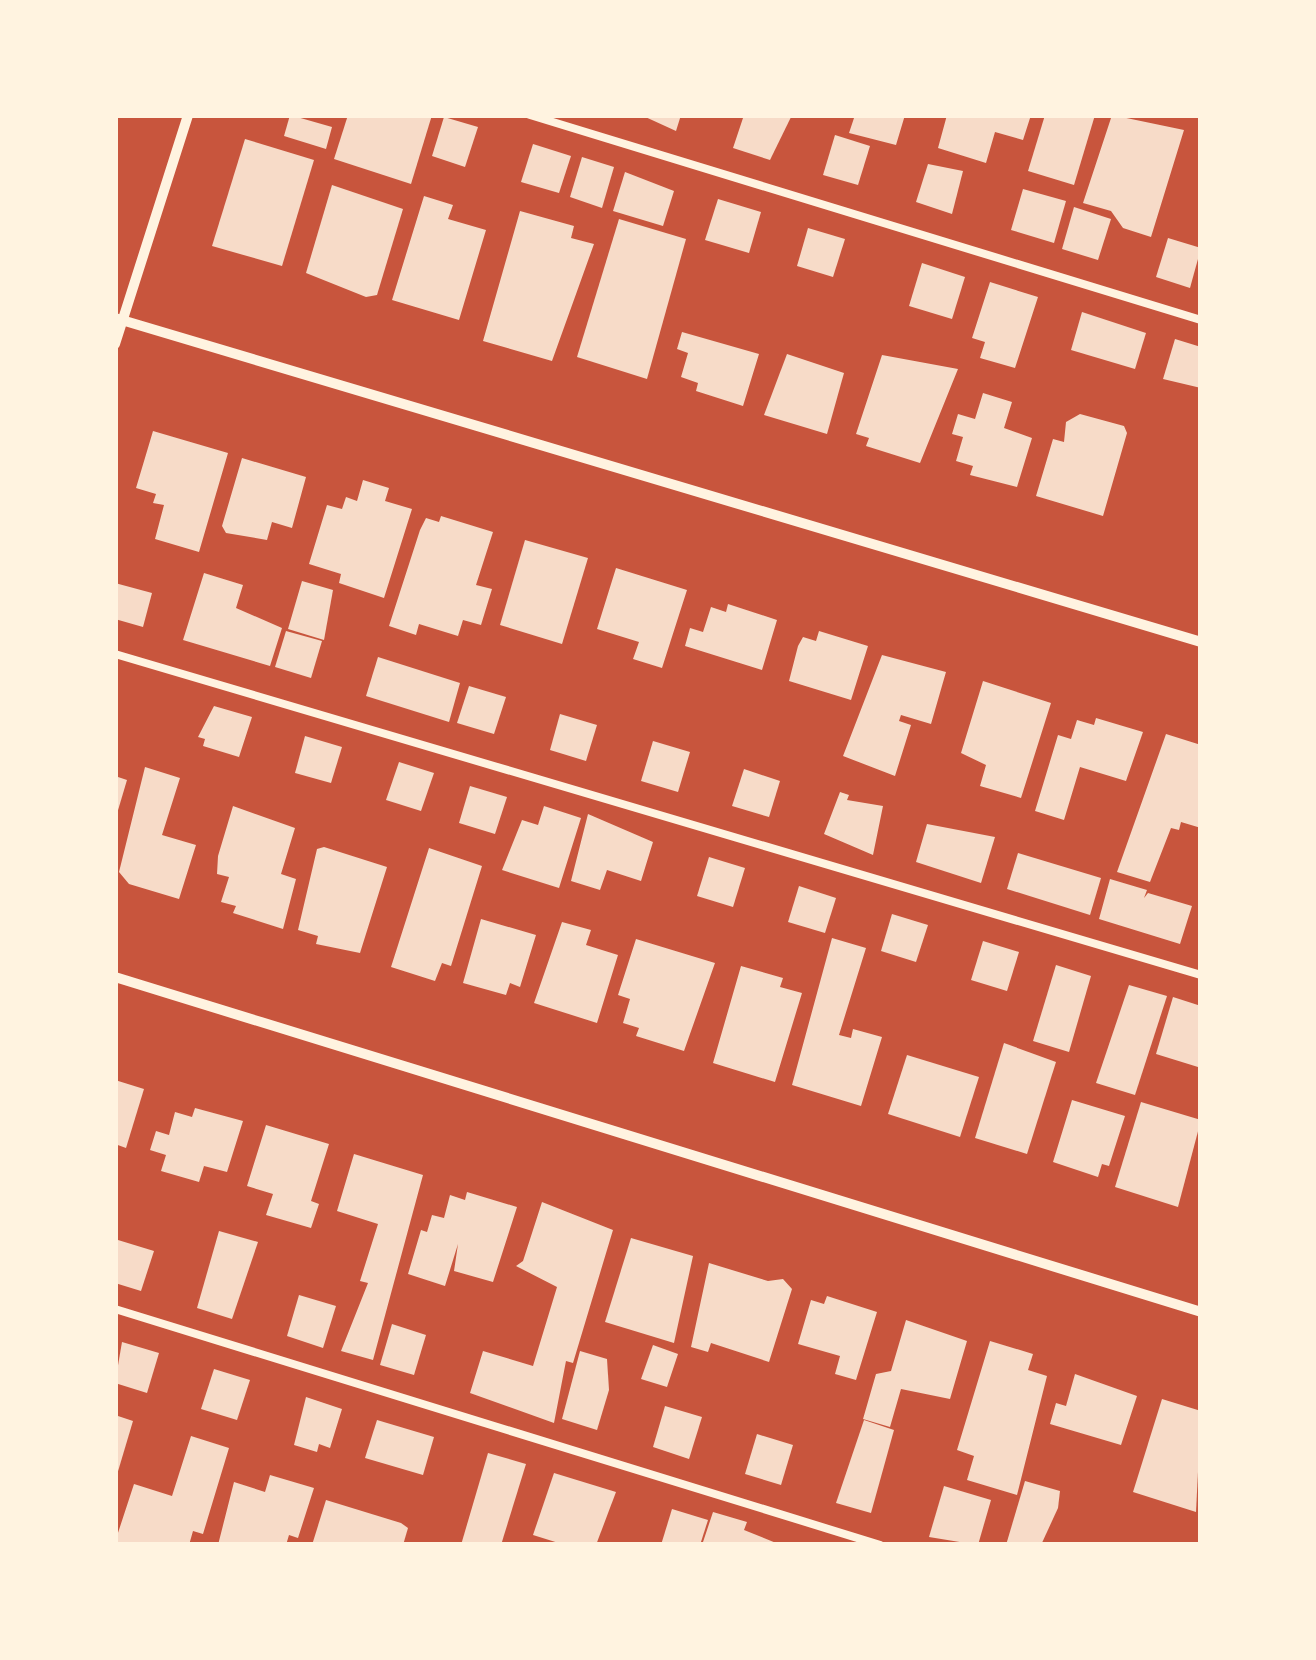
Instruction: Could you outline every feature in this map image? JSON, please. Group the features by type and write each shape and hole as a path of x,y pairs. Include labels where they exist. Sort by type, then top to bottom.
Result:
{"street":[{"path":"115,344 119,319 188,115"},
{"path":"119,319 1201,642"},
{"path":"115,977 1201,1312"}],"lane":[{"path":"530,115 1201,320"},
{"path":"115,654 1201,975"},
{"path":"115,1309 880,1545"}],"building":[{"path":"290,115 332,127 326,149 284,136"},
{"path":"348,115 432,115 411,184 334,159"},
{"path":"641,115 681,115 676,131"},
{"path":"744,115 792,115 770,160 733,148"},
{"path":"847,115 905,115 896,145 849,133 854,118"},
{"path":"947,115 1031,115 1023,140 995,132 986,163 938,148"},
{"path":"1045,115 1095,115 1074,185 1028,171"},
{"path":"1112,115 1184,130 1151,237 1123,228 1111,211 1083,203"},
{"path":"444,117 478,127 465,167 432,156"},
{"path":"835,135 870,146 858,185 823,175"},
{"path":"245,139 314,160 282,266 212,246"},
{"path":"533,144 571,156 559,193 521,182"},
{"path":"582,157 614,167 602,208 570,197"},
{"path":"928,164 963,171 952,214 916,202"},
{"path":"625,172 674,191 663,226 613,211"},
{"path":"332,185 403,209 377,295 366,297 306,273"},
{"path":"1023,189 1066,201 1054,243 1011,230"},
{"path":"424,196 453,205 448,219 486,230 459,320 392,300"},
{"path":"718,199 761,212 749,253 705,240"},
{"path":"1074,207 1111,219 1098,260 1062,249"},
{"path":"520,211 574,226 571,238 594,244 552,361 483,341"},
{"path":"619,219 686,239 647,379 577,357"},
{"path":"808,228 845,239 833,277 797,266"},
{"path":"1168,238 1201,248 1190,288 1156,277"},
{"path":"922,263 965,277 952,319 909,306"},
{"path":"990,282 1038,297 1015,368 980,358 985,342 972,338"},
{"path":"1082,312 1146,333 1135,369 1071,350"},
{"path":"682,332 759,354 743,406 696,391 698,383 681,377 688,353 677,349"},
{"path":"1175,339 1201,347 1201,388 1163,379"},
{"path":"787,354 844,373 827,434 764,415"},
{"path":"882,355 958,369 920,463 866,446 869,438 856,434"},
{"path":"983,393 1012,402 1004,428 1032,438 1017,487 970,475 973,466 956,461 963,437 952,434 958,414 975,419"},
{"path":"1080,414 1124,426 1127,433 1103,516 1036,496 1053,439 1064,442 1066,422"},
{"path":"153,431 228,453 199,552 155,539 164,505 153,503 156,494 136,488"},
{"path":"242,458 306,477 292,528 272,522 267,540 226,533 222,526"},
{"path":"363,480 389,488 385,501 412,509 384,598 339,583 341,574 309,564 327,505 342,509 346,497 357,501"},
{"path":"441,516 493,532 476,585 492,589 481,625 463,620 458,636 419,624 416,635 389,626 420,530 426,518 439,522"},
{"path":"525,540 588,558 562,644 500,625"},
{"path":"616,568 687,590 662,668 633,659 639,642 597,629"},
{"path":"204,573 243,585 236,608 282,628 270,666 183,640"},
{"path":"302,581 333,590 324,640 288,629"},
{"path":"115,583 152,593 143,627 115,619"},
{"path":"728,604 777,620 762,670 685,646 690,628 703,632 711,607 726,612"},
{"path":"286,631 322,641 311,678 275,667"},
{"path":"819,631 868,646 851,700 789,681 803,637 816,641"},
{"path":"882,655 946,672 931,724 901,715 899,721 911,725 895,776 843,756"},
{"path":"378,657 460,683 449,722 366,696"},
{"path":"983,681 1051,703 1021,798 980,786 986,765 961,753"},
{"path":"469,686 506,697 494,734 457,723"},
{"path":"214,706 252,717 239,757 203,746 205,739 198,737"},
{"path":"560,714 597,725 586,761 550,750"},
{"path":"1096,718 1143,732 1126,781 1080,767 1064,820 1035,811 1058,735 1071,739 1077,720 1094,725"},
{"path":"1166,734 1201,745 1201,828 1181,822 1179,830 1171,828 1150,882 1117,872"},
{"path":"305,736 342,747 331,783 295,773"},
{"path":"653,741 690,752 678,792 641,781"},
{"path":"399,762 434,773 421,811 386,800"},
{"path":"145,767 180,778 162,835 196,845 179,899 129,884 119,872"},
{"path":"744,769 780,781 769,817 732,806"},
{"path":"115,776 127,780 116,817 115,817"},
{"path":"470,786 507,797 495,834 459,823"},
{"path":"840,792 849,795 847,800 883,806 873,855 824,834"},
{"path":"233,806 295,828 281,874 296,879 283,929 233,913 236,906 221,902 229,877 217,874 218,856"},
{"path":"544,806 581,818 559,888 502,870 522,820 538,825"},
{"path":"588,814 653,842 641,881 607,870 600,890 571,881"},
{"path":"927,824 995,837 981,883 916,862"},
{"path":"324,847 387,867 360,953 316,944 318,936 298,930 317,849"},
{"path":"429,848 482,866 451,966 442,963 435,981 391,967"},
{"path":"1018,853 1101,878 1090,915 1007,889"},
{"path":"709,857 745,868 733,907 697,896"},
{"path":"1110,879 1147,890 1144,898 1148,893 1192,906 1180,944 1099,919"},
{"path":"799,886 836,898 825,933 788,922"},
{"path":"892,914 928,925 916,962 881,951"},
{"path":"481,919 536,935 520,987 510,983 506,995 463,983"},
{"path":"562,922 591,930 586,945 618,955 597,1023 534,1003"},
{"path":"832,938 866,948 839,1035 851,1038 853,1029 882,1037 861,1106 792,1085"},
{"path":"636,939 715,963 684,1051 636,1036 639,1028 623,1023 630,999 618,995"},
{"path":"983,941 1019,952 1007,991 971,980"},
{"path":"1056,965 1091,976 1069,1052 1033,1041"},
{"path":"741,966 783,978 780,987 802,993 775,1082 713,1063"},
{"path":"1129,985 1167,996 1135,1095 1096,1083"},
{"path":"1173,997 1201,1006 1198,1067 1156,1054"},
{"path":"1004,1043 1056,1062 1027,1154 975,1138"},
{"path":"907,1055 979,1077 960,1137 888,1114"},
{"path":"115,1080 144,1089 126,1148 115,1144"},
{"path":"1072,1100 1125,1116 1109,1166 1102,1164 1098,1177 1053,1162"},
{"path":"1141,1102 1201,1120 1178,1207 1115,1187"},
{"path":"195,1108 243,1121 227,1172 204,1166 199,1182 161,1171 166,1155 150,1150 156,1131 169,1135 175,1112 192,1117"},
{"path":"266,1125 329,1144 311,1201 319,1204 311,1228 266,1215 273,1194 247,1186"},
{"path":"354,1154 423,1175 373,1360 341,1351 368,1283 360,1281 378,1224 337,1211"},
{"path":"467,1192 517,1207 493,1282 454,1271 458,1244 445,1286 408,1274 421,1230 427,1232 432,1215 444,1218 450,1195 465,1200"},
{"path":"542,1202 613,1230 573,1363 566,1361 554,1423 470,1393 483,1351 533,1366 557,1287 516,1266 523,1261"},
{"path":"219,1231 258,1242 232,1319 197,1308"},
{"path":"631,1238 693,1256 674,1343 605,1322"},
{"path":"118,1240 154,1251 141,1291 115,1283"},
{"path":"709,1263 768,1281 783,1279 792,1289 769,1362 711,1343 708,1352 691,1347"},
{"path":"299,1295 336,1306 323,1348 287,1336"},
{"path":"827,1296 877,1312 856,1380 835,1374 840,1356 798,1344 811,1300 824,1304"},
{"path":"906,1320 967,1341 950,1399 901,1389 890,1427 863,1419 876,1374 891,1371"},
{"path":"392,1324 426,1335 414,1375 380,1365"},
{"path":"990,1341 1033,1354 1028,1370 1047,1376 1017,1495 967,1480 974,1456 957,1450"},
{"path":"122,1342 159,1353 147,1393 115,1383"},
{"path":"653,1345 678,1354 667,1387 641,1379"},
{"path":"580,1351 607,1359 609,1390 597,1430 562,1419"},
{"path":"214,1369 250,1380 237,1420 201,1409"},
{"path":"1075,1374 1137,1396 1121,1445 1050,1424 1056,1403 1066,1406"},
{"path":"306,1397 342,1409 330,1448 319,1444 317,1452 294,1445"},
{"path":"1162,1399 1201,1411 1196,1512 1133,1492"},
{"path":"665,1406 702,1417 689,1459 653,1447"},
{"path":"115,1415 133,1421 116,1478 115,1478"},
{"path":"377,1420 434,1437 423,1475 365,1458"},
{"path":"864,1420 894,1430 871,1513 836,1503"},
{"path":"757,1434 793,1445 781,1485 745,1474"},
{"path":"191,1436 229,1448 203,1534 193,1531 189,1545 115,1542 134,1484 172,1496"},
{"path":"488,1453 526,1464 501,1545 461,1545"},
{"path":"554,1473 616,1492 596,1545 565,1545 533,1535"},
{"path":"270,1475 314,1488 298,1538 289,1535 286,1545 218,1545 234,1482 265,1492"},
{"path":"1025,1481 1060,1491 1058,1508 1041,1545 1006,1545"},
{"path":"944,1486 991,1500 978,1545 929,1537"},
{"path":"326,1500 401,1523 408,1528 403,1545 312,1545"},
{"path":"672,1509 708,1520 700,1545 661,1545"},
{"path":"713,1512 747,1522 744,1530 781,1545 702,1545"}]}
